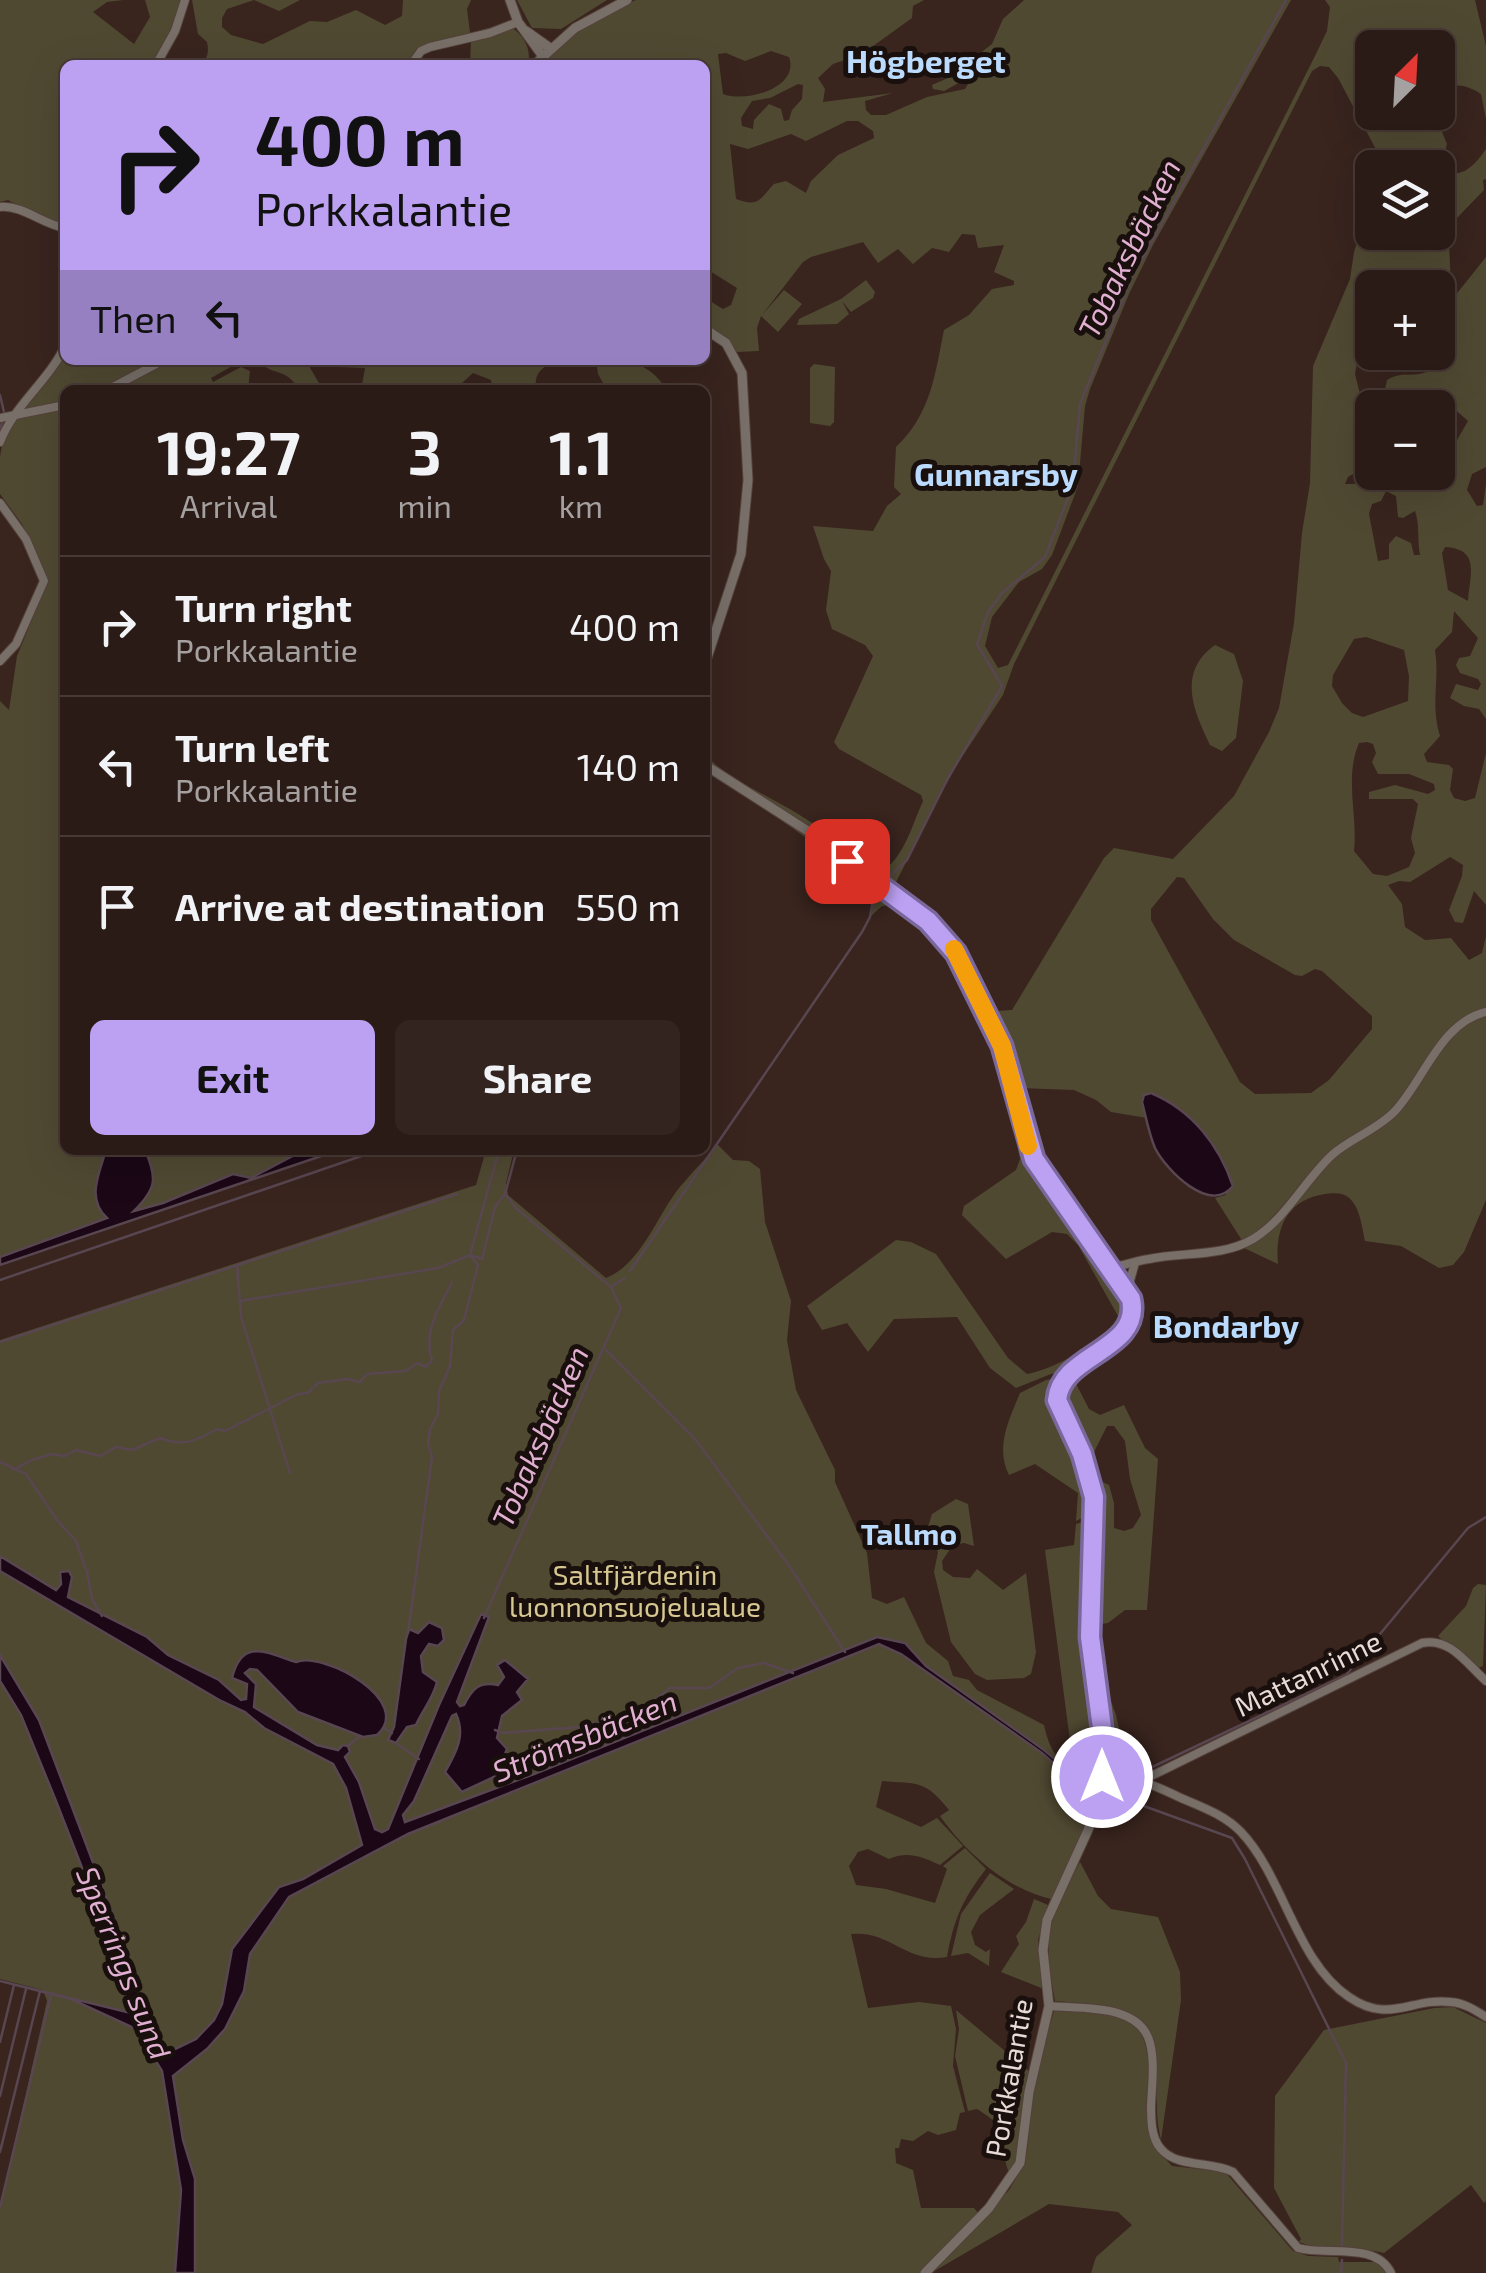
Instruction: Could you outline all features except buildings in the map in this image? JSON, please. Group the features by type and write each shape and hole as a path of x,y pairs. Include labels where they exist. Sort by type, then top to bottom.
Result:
{"street":[{"path":"159,60 185,0"},
{"path":"510,0 521,26 546,52"},
{"path":"539,60 593,16 628,0"},
{"path":"415,60 430,47 521,26"},
{"path":"0,207 16,208 60,227"},
{"path":"710,332 726,343 742,373 748,480 747,520 739,563 710,649"},
{"path":"0,442 13,415 44,380 60,354"},
{"path":"116,385 154,365"},
{"path":"0,418 60,407"},
{"path":"0,503 26,540 44,581 16,644 0,661"},
{"path":"710,768 828,844 948,941 996,1030 1034,1159 1128,1291"},
{"path":"1111,1268 1240,1246 1266,1230 1332,1156 1391,1116 1442,1044 1476,1014 1486,1012"},
{"path":"1128,1291 1135,1262"},
{"name":"Porkkalantie","path":"925,2273 989,2208 1020,2163 1029,2092 1049,2006 1043,1950 1047,1920 1088,1830 1102,1777 1102,1728 1090,1637 1094,1497 1082,1454 1057,1400 1064,1378 1126,1330 1133,1314 1128,1291"},
{"name":"Mattanrinne","path":"1143,1780 1432,1641 1449,1647 1486,1681"},
{"path":"1102,1777 1143,1780 1220,1816 1242,1833 1322,1970 1346,1995 1383,2011 1455,2002 1486,2017"},
{"path":"1049,2006 1114,2012 1143,2027 1150,2041 1151,2118 1160,2148 1182,2161 1222,2166 1233,2172 1298,2248 1382,2259 1391,2273"}],"green space":[{"path":"0,0 123,0 107,2 93,12 134,44 150,17 145,0 181,0 166,43 155,60 60,60 60,224 8,200 0,202"},
{"path":"192,0 254,0 227,9 222,27 231,35 263,44 310,21 327,22 356,10 385,25 402,16 403,0 471,0 467,9 470,33 499,25 410,60 205,60 207,42 198,34"},
{"path":"254,0 300,0 279,11"},
{"path":"517,0 607,0 561,29 532,28"},
{"path":"636,0 924,0 913,6 912,18 862,54 833,64 818,78 825,89 823,102 893,93 865,101 871,115 886,115 927,97 965,89 968,84 964,80 944,91 933,89 932,85 948,78 992,44 1003,19 1024,0 1291,0 1129,294 1090,389 1078,486 1052,555 1042,569 1019,582 992,617 985,646 998,668 1008,665 1316,54 1327,31 1330,7 1325,0 1475,0 1486,46 1486,119 1481,94 1455,86 1455,30 1355,30 1355,110 1329,67 1320,66 1312,71 1014,664 1003,695 954,769 896,882 898,888 941,920 958,939 998,1011 1012,1010 1104,858 1114,848 1173,859 1234,796 1279,708 1294,623 1310,483 1313,366 1350,279 1355,249 1449,250 1450,270 1355,270 1355,374 1359,390 1355,390 1355,473 1345,484 1355,484 1355,490 1455,490 1455,444 1468,421 1455,410 1455,390 1385,390 1387,380 1399,375 1455,370 1455,296 1486,257 1486,467 1472,474 1467,490 1477,506 1483,505 1486,484 1486,719 1479,709 1450,698 1456,684 1478,690 1481,684 1478,679 1460,673 1456,665 1459,658 1470,656 1478,638 1454,611 1452,632 1435,650 1440,736 1424,754 1427,762 1453,769 1450,790 1454,798 1465,801 1475,798 1486,753 1486,905 1474,891 1463,923 1455,922 1449,910 1463,865 1450,857 1410,882 1388,885 1402,904 1405,927 1425,940 1451,938 1469,960 1482,953 1486,936 1486,1008 1456,1024 1392,1109 1329,1153 1268,1221 1243,1242 1215,1198 1226,1195 1142,1102 1147,1118 1111,1112 1074,1090 1018,1088 996,1023 952,939 933,920 870,876 808,825 710,763 710,760 737,780 808,820 872,872 887,868 900,852 923,801 921,795 839,749 834,742 873,656 865,645 832,629 826,610 831,571 813,526 873,531 887,506 901,494 894,487 896,447 924,407 944,330 969,315 992,289 1014,285 1014,281 994,272 1004,245 978,248 975,235 962,234 949,252 932,248 913,264 898,249 878,263 863,242 811,257 762,315 784,290 802,304 778,332 761,316 757,328 759,351 737,352 710,327 710,301 723,309 731,305 737,288 710,271 710,60 545,60 584,28","holes":["771,51 789,57 787,77 779,85 745,96 723,94 718,54 745,61","803,85 802,99 789,120 784,121 781,109 769,104 754,120 753,129 742,126 741,118 752,101 770,98","847,121 858,121 873,131 874,138 838,155 811,181 806,193 786,181 774,184 755,202 736,199 730,144 748,149 791,134 806,141","1386,491 1396,496 1398,517 1415,511 1420,555 1414,555 1411,543 1396,536 1389,544 1389,559 1378,561 1369,514 1372,504 1381,501","1445,547 1457,549 1469,559 1468,601 1448,590 1442,553","1366,637 1404,650 1409,676 1408,701 1363,717 1352,713 1332,686 1333,675 1354,639","1359,743 1373,744 1376,753 1372,762 1378,774 1409,774 1434,784 1435,790 1428,794 1395,785 1369,792 1369,799 1413,799 1418,804 1411,838 1415,853 1409,867 1387,876 1373,874 1354,851 1352,770","1177,877 1184,878 1213,919 1234,940 1295,975 1315,969 1322,971 1372,1016 1372,1029 1329,1080 1311,1093 1255,1094 1240,1082 1151,920 1151,909"]},
{"path":"512,28 526,44 528,60 470,60 471,39"},
{"path":"1366,130 1441,130 1445,150 1376,150"},
{"path":"1486,149 1484,190 1455,224 1455,173 1472,166"},
{"path":"866,280 875,292 873,298 851,312 842,301 849,314 837,324 797,325 799,319 841,299"},
{"path":"60,359 60,365 234,365 211,378 213,382 241,367 250,371 249,385 60,385 60,1155 295,1155 251,1178 233,1174 163,1203 93,1222 0,1257 0,701 9,710 17,656 48,581 22,524 0,494 3,439 13,419"},
{"path":"814,364 835,367 834,422 830,426 810,423 810,368"},
{"path":"263,365 548,365 539,372 536,385 492,385 491,380 473,373 463,385 362,385 365,368 309,366 320,385 295,385 284,374"},
{"path":"597,365 638,365 664,385 604,385"},
{"path":"1215,645 1234,654 1243,681 1236,738 1222,751 1210,745 1192,692 1196,667"},
{"path":"712,775 828,848 945,942 993,1032 1029,1158 1086,1237 1095,1256 1123,1289 1129,1314 1119,1332 1065,1372 1016,1388 990,1368 957,1317 894,1319 868,1352 847,1323 822,1330 807,1306 896,1240 911,1242 936,1254 1008,1358 1027,1374 1051,1367 1078,1352 1103,1335 1118,1316 1078,1245 1067,1234 1052,1232 1006,1259 962,1215 964,1206 1016,1170 1020,1159 1003,1075 974,1004 941,944 890,905 882,906 870,917 874,893 816,845"},
{"path":"1486,1014 1486,1200 1464,1252 1453,1265 1439,1268 1401,1246 1365,1241 1355,1206 1348,1197 1337,1193 1312,1197 1292,1210 1281,1228 1278,1264 1244,1248 1271,1228 1336,1155 1398,1113 1449,1041"},
{"name":"Saltfjärdenin luonnonsuojelualue","path":"717,1144 733,1160 749,1161 760,1169 765,1222 791,1301 787,1340 796,1390 835,1470 835,1482 867,1553 872,1598 887,1604 904,1597 926,1643 948,1661 953,1676 969,1680 977,1690 1044,1725 1055,1754 1070,1766 1045,1550 1074,1545 1076,1524 1093,1519 1086,1634 1100,1765 1085,1825 1051,1899 1019,1887 989,1868 940,1816 949,1810 941,1800 927,1788 913,1784 882,1781 876,1807 921,1827 937,1818 963,1846 940,1865 914,1856 889,1859 868,1849 858,1852 849,1866 856,1885 935,1903 947,1869 943,1866 965,1848 986,1869 960,1910 947,1957 920,1956 877,1937 851,1934 868,2008 919,2002 951,2006 956,2029 953,2066 965,2112 960,2113 956,2130 938,2135 928,2131 913,2141 901,2139 899,2148 895,2148 896,2163 913,2170 921,2208 974,2208 979,2214 921,2273 0,2273 0,2208 47,2001 43,1990 0,1979 0,1340 476,1185 485,1155 513,1155 506,1183 508,1195 606,1278 619,1271 641,1248 676,1192","holes":["877,1637 905,1642 926,1666 1044,1750 1082,1787 1042,1753 889,1647 879,1644 809,1673 779,1677"]},
{"path":"1071,1374 1089,1409 1100,1415 1124,1405 1145,1448 1158,1459 1147,1610 1125,1610 1108,1623 1094,1625 1092,1481 1109,1485 1114,1528 1133,1528 1141,1515 1130,1479 1125,1441 1114,1426 1107,1426 1090,1470 1061,1406 1059,1393"},
{"path":"1059,1378 1053,1400 1080,1457 1093,1512 1076,1521 1078,1493 1035,1464 1009,1475 1003,1454 1005,1434 1020,1393"},
{"path":"956,1499 968,1504 974,1546 953,1545 942,1561 943,1570 953,1577 970,1578 977,1569 1003,1590 1026,1573 1036,1652 1031,1674 1024,1678 987,1680 975,1674 951,1642 934,1572 938,1552 927,1530 932,1514"},
{"path":"1478,1584 1486,1585 1483,1666 1476,1669 1438,1636 1466,1606"},
{"path":"1098,1666 1107,1675 1104,1682 1125,1756 1132,1758 1139,1752 1151,1765 1147,1775 1111,1773 1106,1768"},
{"path":"1080,1862 1098,1896 1111,1909 1158,1917 1180,1972 1181,2000 1161,2140 1156,2055 1150,2032 1141,2021 1115,2009 1055,2001 1049,1960 1051,1928 1060,1899"},
{"path":"990,1873 1014,1889 980,1915 971,1932 975,1945 986,1952 990,1949 989,1966 968,1953 951,1956 961,1914"},
{"path":"1034,1899 1048,1905 1038,1940 1044,1989 1001,1972 1019,1944 1016,1936"},
{"path":"1453,2007 1486,2023 1486,2201 1471,2185 1384,2253 1299,2242 1301,2239 1274,2188 1275,2096 1324,2030"},
{"path":"956,2010 1030,2072 1015,2166 1010,2175 998,2125 977,2109 968,2111 955,2056 959,2029"},
{"path":"1054,2011 1108,2014 1136,2028 1148,2057 1155,2144 1172,2166 1225,2172 1293,2251 1338,2257 1339,2262 1378,2262 1387,2273 1091,2273 1096,2257 1132,2225 1118,2212 1049,2204 931,2273 1009,2190 1021,2170 1027,2151 1035,2076"}],"water":[{"path":"1151,1093 1179,1109 1212,1143 1233,1186 1223,1194 1201,1193 1178,1177 1161,1157 1142,1102 1144,1095"},
{"path":"105,1155 147,1155 153,1183 134,1211 233,1174 251,1178 295,1155 324,1155 0,1265 0,1257 107,1218 97,1203 98,1177"},
{"name":"Sperrings sund","path":"0,1556 56,1590 61,1584 60,1572 69,1571 72,1577 68,1597 147,1637 168,1655 219,1680 241,1700 246,1699 247,1684 232,1678 236,1665 242,1657 257,1651 296,1662 326,1664 361,1682 384,1708 386,1722 377,1735 363,1737 298,1712 257,1670 245,1673 256,1684 254,1707 317,1745 338,1750 348,1746 350,1752 345,1757 359,1782 375,1829 382,1832 388,1829 481,1614 489,1617 457,1702 464,1705 481,1685 498,1685 504,1677 497,1665 505,1660 528,1679 517,1692 522,1700 502,1716 497,1738 507,1749 496,1776 462,1792 445,1772 460,1737 456,1714 452,1716 414,1801 403,1815 405,1822 877,1637 905,1643 926,1666 1044,1750 1084,1784 1081,1787 1042,1753 901,1654 879,1644 408,1834 289,1897 250,1954 244,1991 225,2029 173,2076 183,2140 195,2179 195,2273 175,2273 181,2190 162,2071 136,2029 71,1999 0,1981 131,2013 102,1919 56,1801 21,1715 0,1681 0,1655 39,1720 116,1923 149,2026 167,2053 196,2039 214,2020 222,2004 232,1949 279,1887 303,1879 362,1845 346,1788 333,1764 264,1728 245,1712 0,1571"},
{"path":"429,1622 442,1628 444,1640 438,1646 429,1644 421,1656 423,1672 437,1682 416,1725 407,1727 396,1743 388,1740 394,1727 406,1639 409,1629 418,1633"}],"waterway":[{"name":"Tobaksbäcken","path":"884,882 907,860 947,780 1002,686 977,644 988,612 1002,593 1045,557 1073,485 1080,404 1132,277 1286,0"},
{"path":"0,395 4,412"},
{"path":"0,429 2,423"},
{"name":"Tobaksbäcken","path":"710,1154 862,932 870,917 874,893"},
{"path":"0,1280 364,1155"},
{"path":"408,1633 432,1457 430,1429 438,1414 439,1391 450,1366 453,1330 464,1320 478,1265 470,1255 498,1155"},
{"path":"516,1155 505,1194 516,1208 611,1287"},
{"name":"Tobaksbäcken","path":"630,1271 709,1155"},
{"path":"0,1342 457,1194"},
{"path":"240,1301 438,1268 470,1255 482,1259 495,1207 505,1194"},
{"path":"237,1265 241,1317 290,1473"},
{"name":"Tobaksbäcken","path":"484,1618 621,1308 611,1287 625,1278"},
{"path":"13,1470 32,1460 52,1454 65,1456 76,1450 100,1456 116,1447 132,1450 160,1438 189,1441 217,1429 225,1431 298,1394 308,1393 318,1383 347,1379 360,1382 367,1374 406,1371 417,1363 426,1367 432,1360 429,1340 434,1320 452,1282"},
{"path":"606,1350 695,1439 788,1564 845,1652"},
{"path":"0,1462 26,1474 76,1541 92,1599 102,1616"},
{"path":"1148,1769 1346,1675 1468,1528 1486,1517"},
{"path":"495,1730 503,1733 580,1727 639,1712 670,1688 709,1688 738,1668 764,1663 793,1673"},
{"path":"384,1728 392,1733"},
{"path":"348,1746 360,1736"},
{"path":"397,1744 419,1759"},
{"path":"1121,1797 1128,1791"},
{"name":"Strömsbäcken","path":"1119,1797 1232,1838 1245,1859 1346,2063 1342,2245"},
{"path":"0,2042 14,1985"},
{"path":"0,2096 26,1989"},
{"path":"0,2152 40,1991"},
{"path":"0,2207 51,1995"},
{"name":"Strömsbäcken","path":"1341,2273 1342,2260"}],"slow traffic":[{"path":"954,949 996,1030 1028,1146"}],"district":[{"name":"Högberget","path":"926,62"},
{"name":"Gunnarsby","path":"996,475"},
{"name":"Bondarby","path":"1226,1327"},
{"name":"Tallmo","path":"909,1535"}],"route":[{"path":"847,861 928,921 956,953 996,1030 1034,1159 1128,1291 1133,1306 1126,1330 1064,1378 1057,1400 1082,1454 1096,1512 1090,1637 1102,1728 1102,1777"}]}
